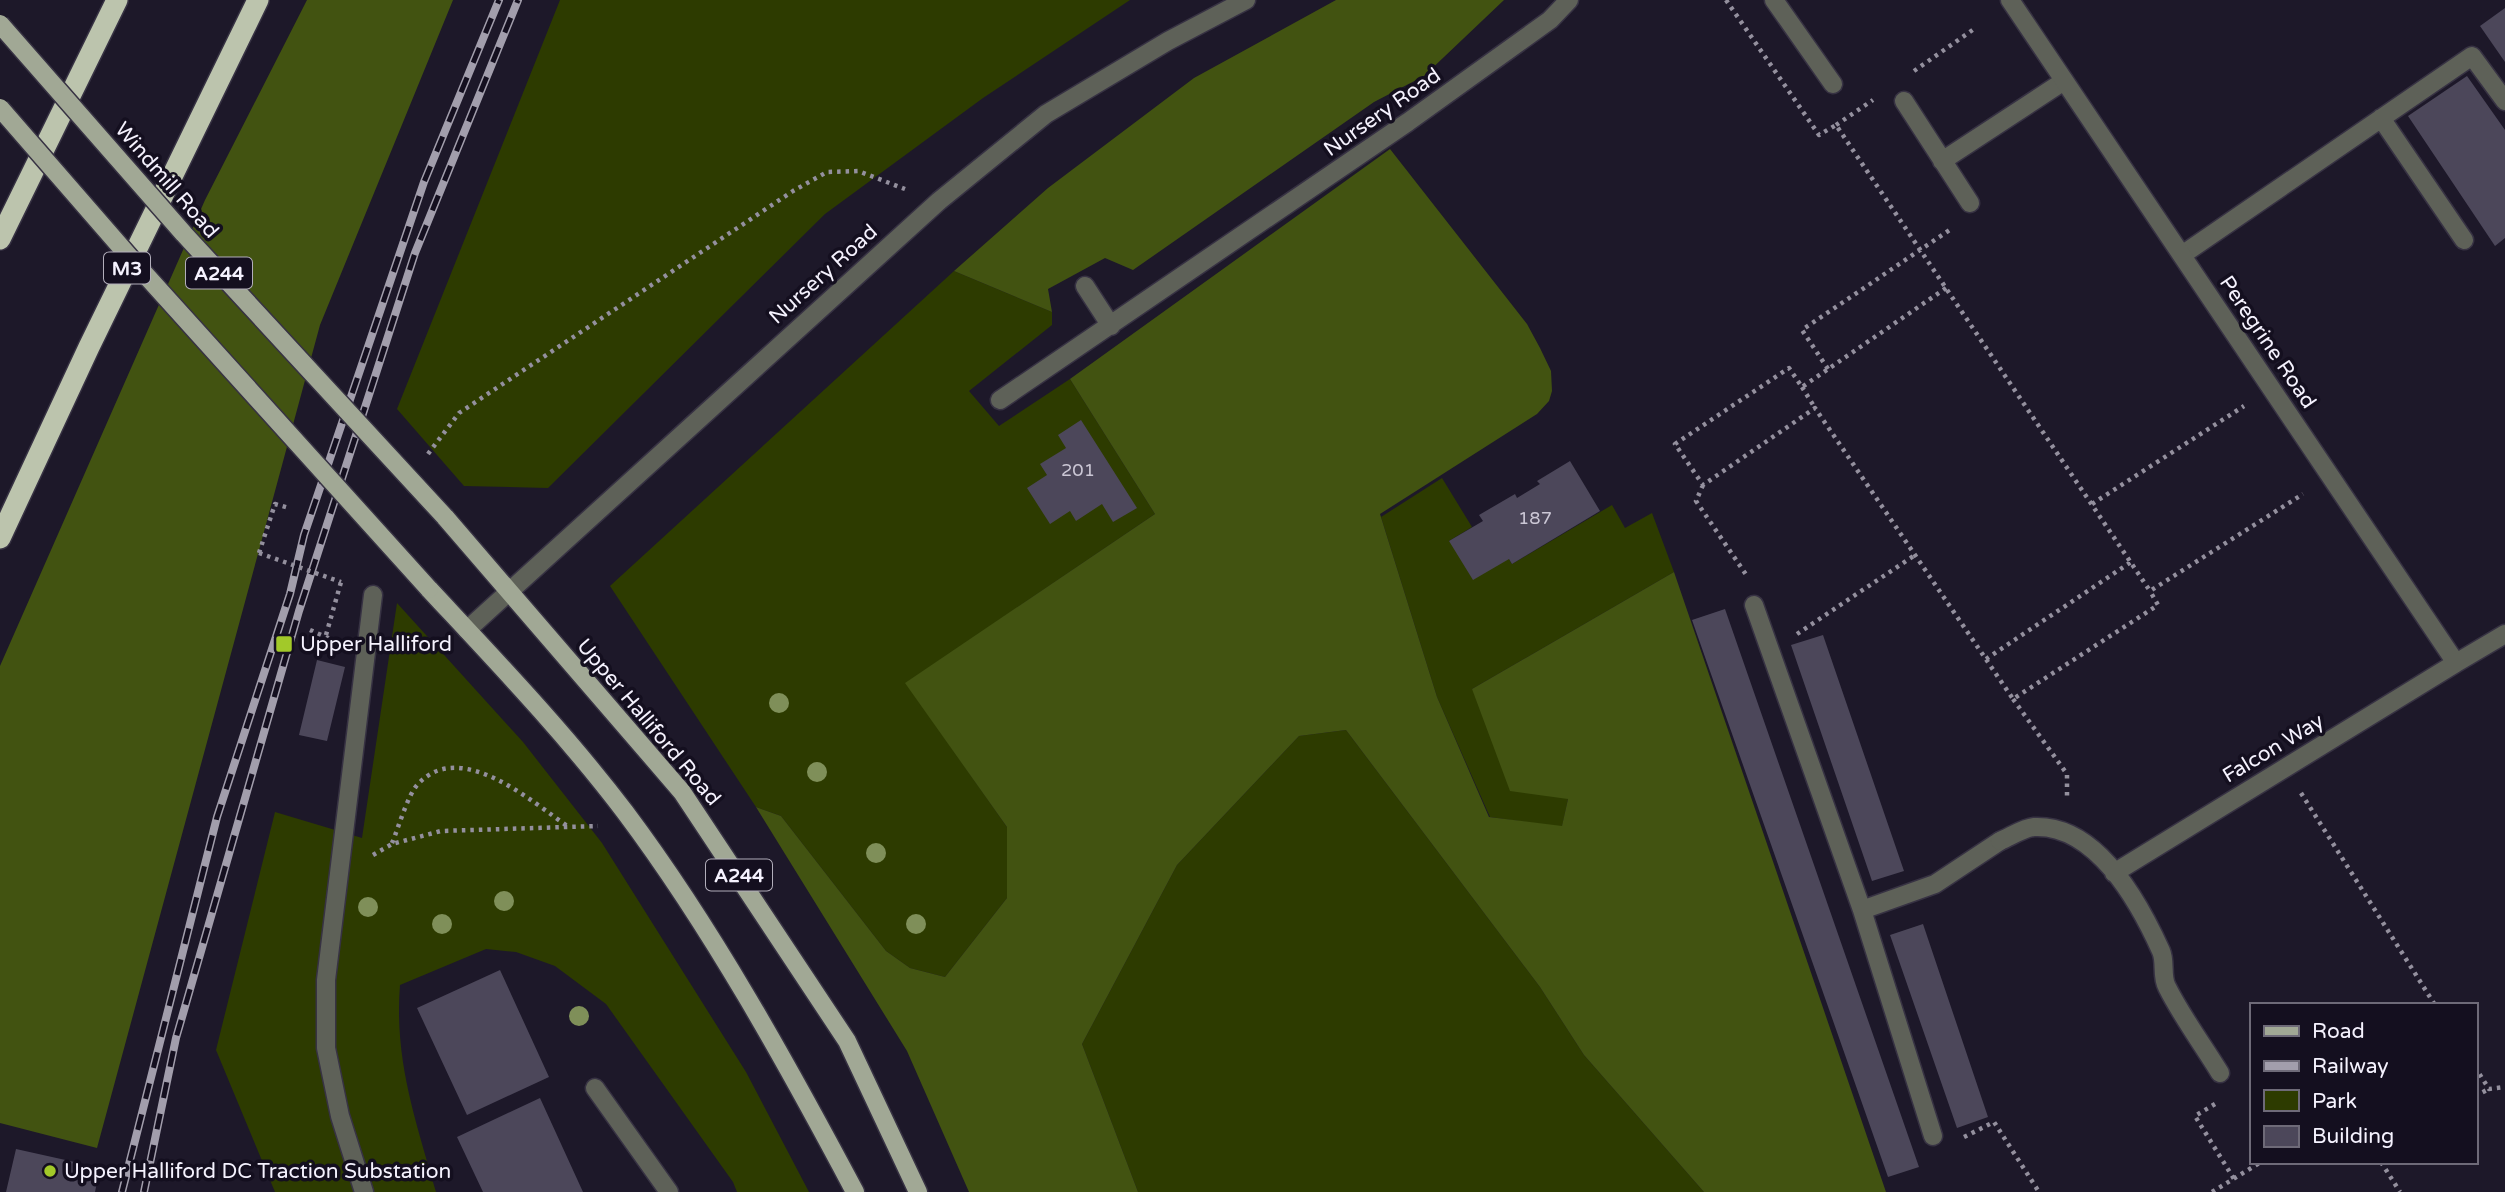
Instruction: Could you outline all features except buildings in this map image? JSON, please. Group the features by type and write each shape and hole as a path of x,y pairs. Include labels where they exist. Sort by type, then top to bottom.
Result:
{"highway":[{"path":"0,239 117,0"},
{"name":"M3","path":"0,538 89,347 258,0"}],"main road":[{"name":"Windmill Road","path":"0,24 184,234 445,517"},
{"name":"A244","path":"0,108 151,282 548,718 625,812 731,972 855,1192"},
{"name":"Upper Halliford Road","path":"445,517 682,792 745,883 847,1041 918,1192"}],"street":[{"name":"Nursery Road","path":"467,630 939,201 1046,114 1168,41 1246,0"},
{"name":"Nursery Road","path":"1000,400 1419,114 1550,20 1569,0"},
{"path":"1774,0 1833,84"},
{"name":"Peregrine Road","path":"2010,0 2456,663"},
{"path":"2182,256 2472,56 2505,101"},
{"path":"1942,161 2064,81"},
{"path":"1904,102 1970,202"},
{"path":"2381,118 2464,240"},
{"path":"1085,286 1111,326"},
{"path":"364,1192 340,1116 326,1048 326,980 336,877 373,595"},
{"path":"1754,605 1862,910 1933,1136"},
{"path":"2456,663 2505,635"},
{"name":"Falcon Way","path":"2115,873 2456,663"},
{"path":"1862,910 1935,884 2000,841 2032,827 2067,833 2080,839 2115,873 2162,954 2165,984 2220,1073"},
{"path":"595,1088 669,1192"}],"path":[{"path":"1726,0 1819,135 1836,125 2158,605 2013,699"},
{"path":"427,456 459,413 793,191 827,172 858,172 939,201"},
{"path":"1828,369 1802,330 1975,211 1970,202"},
{"path":"1802,387 1946,288"},
{"path":"1703,485 1675,444 1789,368 2067,775 2067,833"},
{"path":"2092,504 2272,388"},
{"path":"1754,605 1757,590 1696,501 1703,485 1815,408"},
{"path":"2150,591 2331,477"},
{"path":"289,508 275,504 259,553 341,582 326,635"},
{"path":"1768,645 1801,632 1915,555"},
{"path":"1986,659 2131,562"},
{"path":"392,844 417,784 450,766 472,768 512,788 570,828"},
{"path":"2285,767 2434,1003"},
{"path":"336,877 392,844 441,831 602,826"},
{"path":"2477,1071 2489,1088"},
{"path":"2477,1095 2489,1088 2505,1087"},
{"path":"2223,1098 2195,1116 2234,1179"},
{"path":"1933,1136 1940,1150 1994,1122 2039,1192"},
{"path":"2212,1192 2258,1164"},
{"path":"2382,1164 2400,1192"}],"green space":[{"path":"307,0 453,0 320,325 97,1148 0,1123 0,666 205,200"},
{"path":"560,0 1130,0 983,98 825,214 548,488 464,486 397,409"},
{"path":"1336,0 1504,0 1424,76 1374,102 1133,270 1105,258 1048,289 1052,312 954,271 1048,188 1194,78"},
{"path":"1390,149 1527,324 1551,371 1552,391 1549,401 1537,414 1380,514 1437,697 1489,817 1562,826 1568,799 1510,791 1472,689 1674,572 1886,1192 1704,1192 1584,1055 1540,987 1346,730 1299,736 1177,865 1082,1044 1138,1192 969,1192 907,1051 756,807 781,816 886,951 910,968 945,977 1007,898 1007,827 905,683 1155,514 1070,379"},
{"path":"954,271 1052,312 1052,325 969,391 999,426 1070,379 1155,514 906,683 1007,827 1007,898 945,977 910,968 886,951 781,816 756,807 610,586"},
{"path":"1442,478 1472,527 1449,541 1509,559 1512,564 1612,505 1625,528 1652,513 1674,572 1472,689 1568,799 1562,827 1490,817 1437,697 1381,517"},
{"path":"397,603 523,742 602,843 746,1072 809,1192 737,1192 733,1182 606,1004 555,966 516,952 486,949 400,985 403,1065 436,1192 275,1192 216,1050 275,812 362,838"},
{"path":"1346,730 1540,987 1584,1055 1704,1192 1138,1192 1082,1044 1177,865 1299,736"}],"railway":[{"path":"122,1192 217,817 290,594 304,535 424,182 499,0"},
{"path":"144,1192 176,1038 299,611 415,253 518,0"}],"place":[{"name":"Upper Halliford","path":"284,644"},
{"name":"Upper Halliford DC Traction Substation","path":"50,1171"}]}
